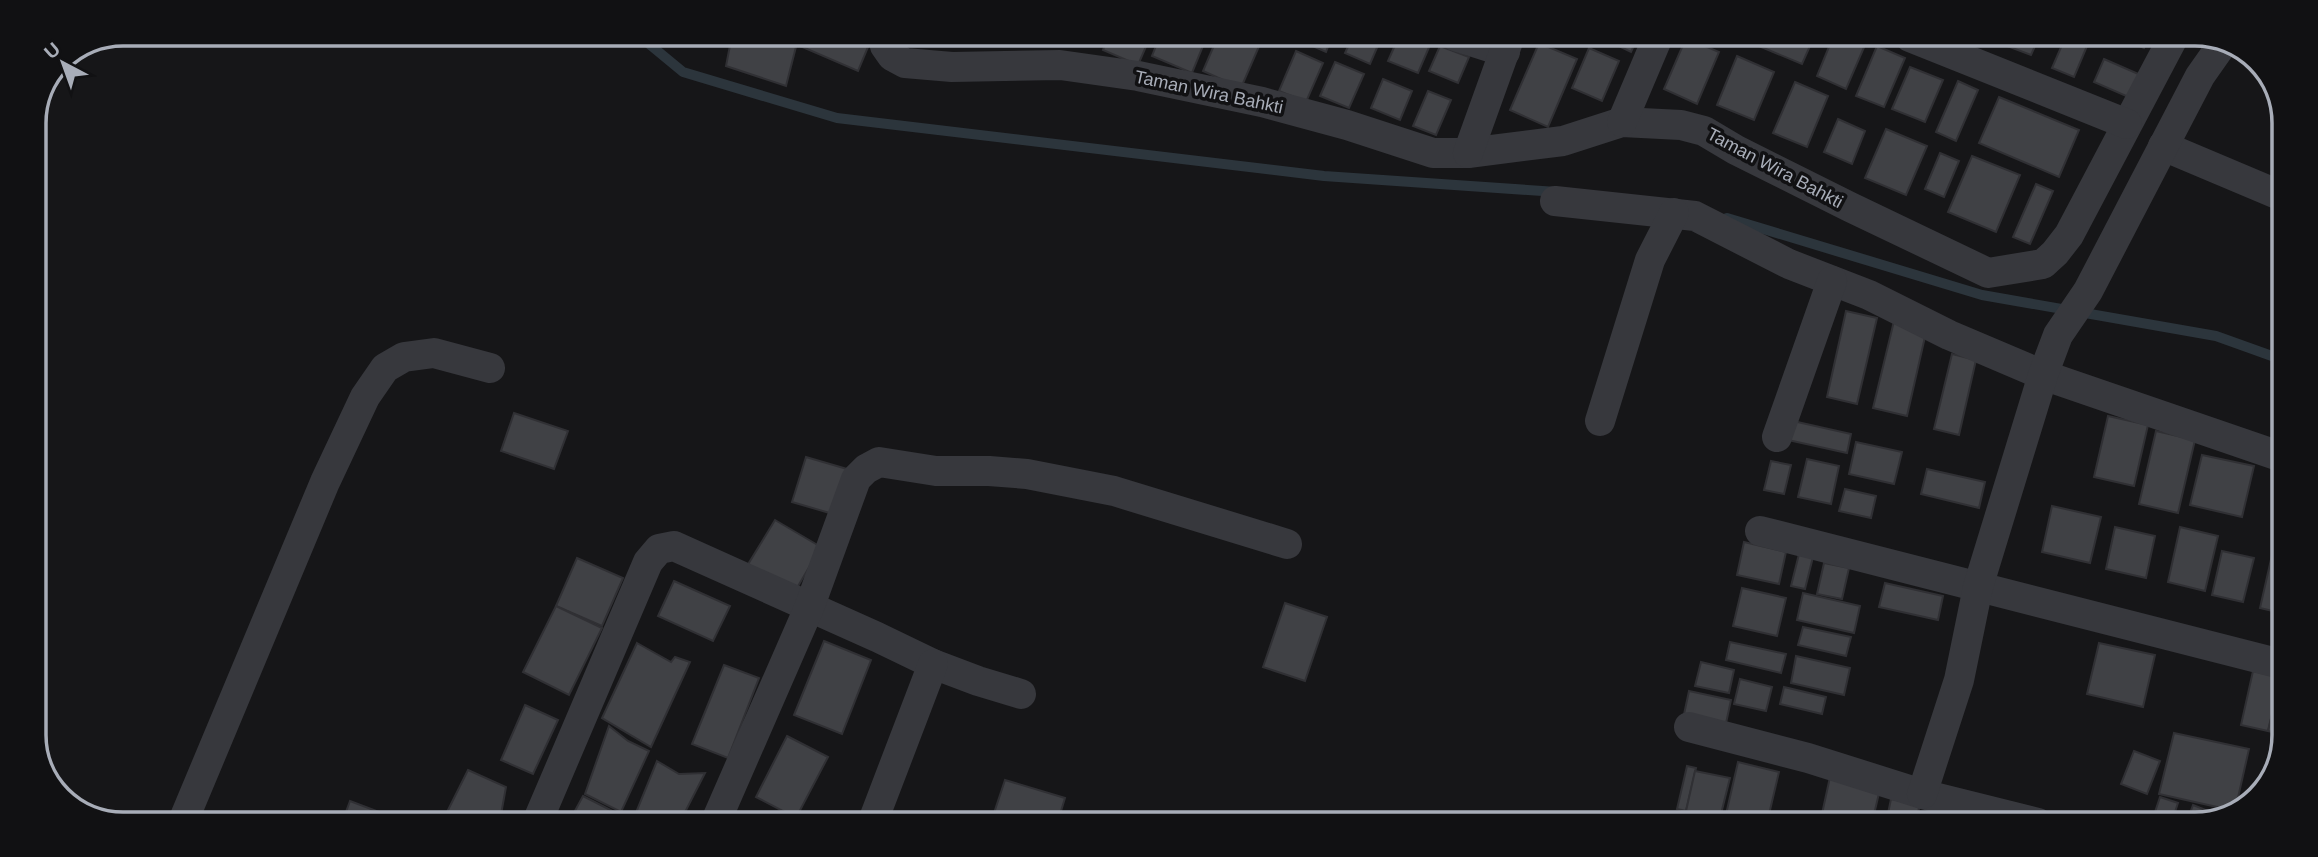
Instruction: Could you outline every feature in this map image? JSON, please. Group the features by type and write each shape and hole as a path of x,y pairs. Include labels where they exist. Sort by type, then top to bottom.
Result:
{"street":[{"name":"Taman Wira Bahkti","path":"885,46 892,56 905,63 952,67 1060,65 1138,76 1275,105 1433,153 1468,153 1563,141 1622,122 1681,125 1704,131 1736,150 1988,273 2043,264 2055,253 2069,235 2169,46"},
{"path":"1468,153 1507,46"},
{"path":"1622,122 1654,46"},
{"path":"1932,46 2127,124"},
{"path":"1922,794 1959,680 1978,587 2043,375 2058,335 2088,290 2200,76 2219,49"},
{"path":"2164,146 2272,192"},
{"path":"1555,201 1695,216 1789,264 1869,295 1950,335 2043,375 2272,454"},
{"path":"1600,421 1650,260 1674,213"},
{"path":"1777,437 1832,281"},
{"path":"187,812 325,482 365,397 385,368 404,357 434,353 489,368"},
{"path":"720,812 809,608 856,479 878,462 936,471 989,471 1068,481 1114,491 1287,544"},
{"path":"1760,531 2272,662"},
{"path":"541,812 648,562 659,549 674,547 933,664 1021,694"},
{"path":"876,812 933,664"},
{"path":"1689,727 1994,812"}],"building":[{"path":"730,46 796,46 786,86 726,66"},
{"path":"800,46 868,46 858,71"},
{"path":"1105,46 1146,46 1138,65 1103,50"},
{"path":"1156,46 1203,46 1192,73 1152,56"},
{"path":"1214,46 1259,46 1241,88 1203,71"},
{"path":"1312,46 1328,46 1326,52"},
{"path":"1348,46 1378,46 1370,64 1345,53"},
{"path":"1395,46 1430,46 1418,73 1388,61"},
{"path":"1440,46 1469,57 1458,83 1429,71"},
{"path":"1538,46 1546,46 1577,59 1548,127 1510,110"},
{"path":"1619,46 1634,46 1631,52"},
{"path":"1683,46 1705,46 1719,52 1697,104 1664,89"},
{"path":"1759,46 1810,46 1802,64"},
{"path":"1829,46 1865,46 1846,89 1817,76"},
{"path":"1877,46 1905,58 1884,107 1856,96"},
{"path":"2007,46 2035,46 2031,55"},
{"path":"2062,46 2087,46 2074,77 2052,68"},
{"path":"1589,48 1619,61 1602,101 1572,88"},
{"path":"1296,51 1323,63 1306,102 1279,91"},
{"path":"1737,56 1774,72 1754,120 1717,105"},
{"path":"2104,59 2143,76 2133,99 2094,82"},
{"path":"1335,62 1364,74 1349,108 1320,96"},
{"path":"1910,67 1943,80 1925,122 1892,109"},
{"path":"1383,79 1412,91 1400,120 1371,108"},
{"path":"1958,81 1978,90 1956,141 1936,132"},
{"path":"1795,82 1828,96 1807,147 1773,133"},
{"path":"1428,91 1451,100 1436,135 1413,126"},
{"path":"1999,97 2079,130 2059,177 1979,143"},
{"path":"1838,119 1865,131 1852,164 1824,152"},
{"path":"1886,129 1927,146 1906,195 1865,178"},
{"path":"1940,153 1959,161 1944,197 1925,189"},
{"path":"1972,156 2020,175 1996,232 1948,212"},
{"path":"2036,184 2053,191 2030,244 2013,237"},
{"path":"1846,311 1877,318 1857,404 1827,397"},
{"path":"1894,321 1927,328 1907,416 1873,408"},
{"path":"1952,354 1976,360 1959,435 1934,429"},
{"path":"514,413 568,431 554,469 501,451"},
{"path":"2108,416 2148,425 2134,486 2094,477"},
{"path":"1793,421 1851,434 1847,453 1788,440"},
{"path":"2156,431 2195,440 2178,513 2139,504"},
{"path":"1856,442 1902,452 1894,484 1849,474"},
{"path":"2202,455 2254,466 2242,517 2190,505"},
{"path":"806,457 847,469 833,514 792,502"},
{"path":"1807,459 1839,466 1831,504 1798,497"},
{"path":"1771,461 1791,465 1784,494 1764,490"},
{"path":"1927,469 1985,482 1979,508 1921,494"},
{"path":"1845,489 1876,496 1871,518 1839,511"},
{"path":"2052,506 2101,517 2090,563 2042,552"},
{"path":"775,520 821,547 794,593 747,566"},
{"path":"2115,527 2155,536 2146,578 2106,569"},
{"path":"2180,527 2218,536 2205,591 2168,582"},
{"path":"1744,542 1786,552 1779,584 1737,575"},
{"path":"2222,551 2254,558 2243,602 2212,595"},
{"path":"1799,554 1813,557 1805,589 1791,586"},
{"path":"2272,555 2272,611 2260,608"},
{"path":"577,558 623,578 602,626 556,606"},
{"path":"1824,563 1849,568 1842,599 1817,594"},
{"path":"674,581 730,606 713,641 658,616"},
{"path":"1885,583 1943,596 1938,620 1879,607"},
{"path":"1742,588 1786,598 1777,636 1733,626"},
{"path":"1803,593 1860,606 1854,633 1797,620"},
{"path":"1285,603 1327,617 1305,681 1263,667"},
{"path":"556,606 602,628 569,695 523,672"},
{"path":"1803,627 1851,637 1846,656 1798,645"},
{"path":"824,641 871,660 842,734 794,715"},
{"path":"1730,642 1786,654 1781,673 1726,660"},
{"path":"637,643 671,662 675,657 690,662 651,747 602,718"},
{"path":"2099,643 2155,655 2143,707 2087,694"},
{"path":"1796,656 1850,668 1844,695 1791,683"},
{"path":"1701,662 1734,670 1729,693 1695,686"},
{"path":"724,665 759,678 728,758 692,744"},
{"path":"2253,671 2272,676 2272,715 2268,731 2241,725"},
{"path":"1740,679 1772,687 1766,711 1734,704"},
{"path":"1784,687 1826,697 1822,714 1780,704"},
{"path":"1689,691 1731,700 1725,728 1683,719"},
{"path":"525,705 558,720 533,774 501,760"},
{"path":"2272,714 2272,732 2268,731"},
{"path":"609,726 628,741 649,751 621,812 585,794"},
{"path":"2174,733 2249,749 2238,799 2230,804 2219,807 2159,794"},
{"path":"787,736 828,757 799,812 785,812 756,797"},
{"path":"2134,751 2160,761 2147,794 2121,784"},
{"path":"657,761 679,774 705,773 685,812 636,812"},
{"path":"1738,762 1779,772 1770,812 1727,812"},
{"path":"1687,766 1696,768 1686,811 1677,809"},
{"path":"468,770 506,787 501,812 447,812"},
{"path":"1695,771 1730,778 1722,812 1686,811"},
{"path":"1830,777 1880,789 1875,812 1822,812"},
{"path":"1005,780 1065,798 1061,812 994,812"},
{"path":"583,796 614,812 574,812"},
{"path":"2160,797 2178,803 2175,812 2155,812"},
{"path":"1891,799 1920,805 1918,812 1888,812"},
{"path":"350,801 379,812 346,812"},
{"path":"2193,805 2207,811 2196,812 2190,812"}],"waterway":[{"path":"652,46 683,72 837,118 1324,176 1557,192"},
{"path":"1727,218 1982,295 2216,336 2272,356"}]}
